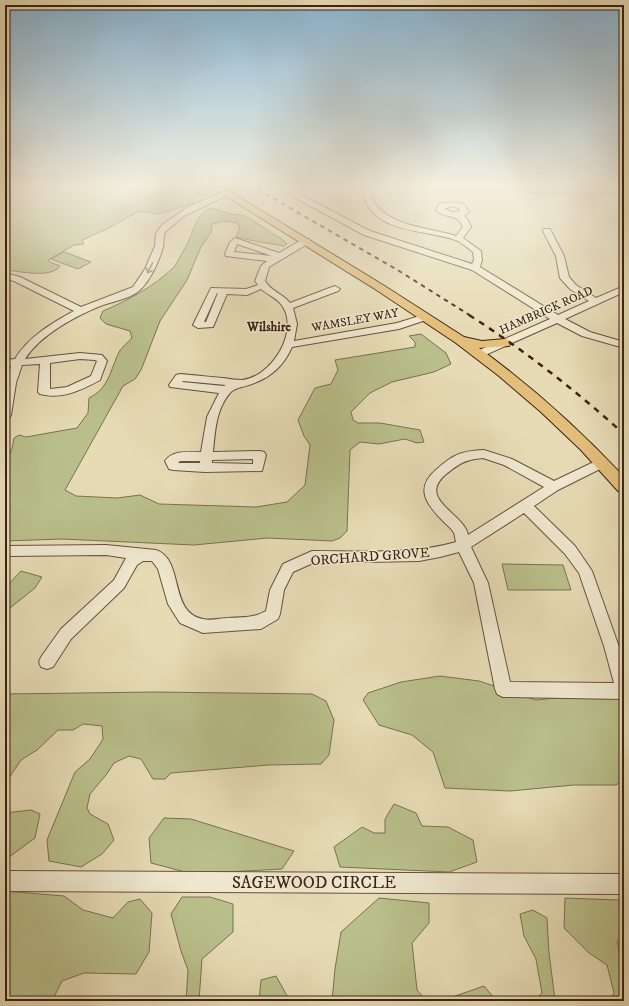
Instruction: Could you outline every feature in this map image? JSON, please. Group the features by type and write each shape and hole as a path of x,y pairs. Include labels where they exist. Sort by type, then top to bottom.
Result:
{"main road":[{"path":"291,232 426,317 459,339 504,373 551,414 602,463 624,487"},
{"path":"459,339 482,345 505,343"},
{"path":"504,373 500,364 499,354 505,343"}],"street":[{"path":"5,415 12,378 18,363 28,349 40,337 81,311 136,288 151,266 162,232"},
{"path":"365,232 475,268 558,319 586,334 624,345"},
{"path":"429,232 458,238 477,250 478,260 475,268"},
{"path":"458,238 463,232"},
{"path":"547,232 560,256 565,278 573,287 596,302"},
{"path":"236,241 277,257 229,254 234,242 236,241"},
{"path":"242,383 180,377 174,385 226,390 266,374 277,366 287,345 293,323 288,307 281,298 262,286 260,281 264,269 277,257 306,241"},
{"path":"5,276 18,279 81,311"},
{"path":"224,291 247,292 262,286"},
{"path":"288,307 335,289"},
{"name":"HAMBRICK ROAD","path":"479,354 624,289"},
{"name":"WAMSLEY WAY","path":"287,345 399,326 426,317"},
{"path":"5,363 45,361 80,356 98,357 102,361 96,378 69,390 49,393 44,392 45,361"},
{"path":"206,462 208,431 213,412 226,390"},
{"path":"525,506 570,550 585,571 612,646 624,691 502,689 481,583 463,545 461,531 436,506 432,499 430,487 434,478 455,460 471,455 484,454 508,462 554,487"},
{"name":"ORCHARD GROVE","path":"5,551 106,550 156,556 165,566 175,604 185,618 203,626 261,622 273,614 277,590 288,568 312,557 419,555 440,552 463,545 554,487 602,463"},
{"path":"47,662 66,634 120,584 132,561 141,555"},
{"name":"SAGEWOOD CIRCLE","path":"5,881 624,884"}],"green space":[{"path":"5,232 100,232 82,240 84,244 74,245 48,260 60,266 56,270 34,273 5,270"},
{"path":"192,232 211,232 201,247 187,280 160,321 141,370 135,379 123,386 65,490 76,496 117,498 140,495 159,504 256,507 287,502 305,485 310,445 304,436 298,420 315,388 331,384 338,370 335,360 415,347 415,342 409,336 421,334 446,353 451,364 434,372 392,382 370,393 351,412 353,420 358,423 380,423 420,430 424,442 417,443 405,439 379,444 360,442 350,450 347,531 340,538 332,541 268,538 194,545 62,539 5,541 5,465 12,449 14,438 19,435 26,437 77,428 88,413 89,398 96,394 105,384 119,352 132,338 130,331 106,324 100,318 103,311 122,303 166,274 177,263"},
{"path":"238,232 271,232 287,244 284,246 236,237"},
{"path":"64,252 91,262 78,269 51,259"},
{"path":"502,564 563,565 571,590 508,590"},
{"path":"21,571 42,577 35,588 5,612 5,588"},
{"path":"440,676 479,681 536,700 624,691 624,780 616,785 574,785 510,791 445,788 433,752 412,735 379,725 363,700 368,693 401,682"},
{"path":"155,692 312,694 326,701 334,720 329,755 321,764 269,765 171,773 165,779 153,779 141,759 129,756 114,763 90,794 87,808 90,814 108,824 114,840 102,854 81,867 49,861 47,840 75,772 90,759 103,739 102,726 83,724 73,730 58,730 37,750 21,760 5,784 5,694"},
{"path":"394,804 416,813 422,826 448,827 473,840 477,862 449,872 340,867 334,847 362,827 374,833 385,833 385,819"},
{"path":"31,810 40,814 35,838 5,860 5,813"},
{"path":"164,818 191,819 294,851 282,869 227,872 185,872 151,863 149,838"},
{"path":"5,891 64,896 83,910 113,918 128,902 140,899 152,913 149,952 136,974 84,973 62,981 52,1001 5,1001"},
{"path":"182,897 210,897 233,904 233,932 202,959 199,1001 186,1001 188,970 171,914"},
{"path":"379,898 429,903 429,923 412,943 417,990 427,1001 332,1001 341,932"},
{"path":"565,898 618,900 624,902 624,938 617,941 624,975 624,1001 609,1001 614,993 607,965 589,953 564,928"},
{"path":"533,910 547,918 549,953 555,1000 557,1001 534,1001 542,993 536,959 524,936 520,914"},
{"path":"276,976 290,1001 259,1001 261,980"},
{"path":"484,986 494,998 507,1001 441,1001"}],"railway":[{"path":"332,232 396,269 471,316"},
{"path":"469,315 510,342 549,371 624,434"}],"district":[{"name":"Wilshire","path":"269,326"}]}
